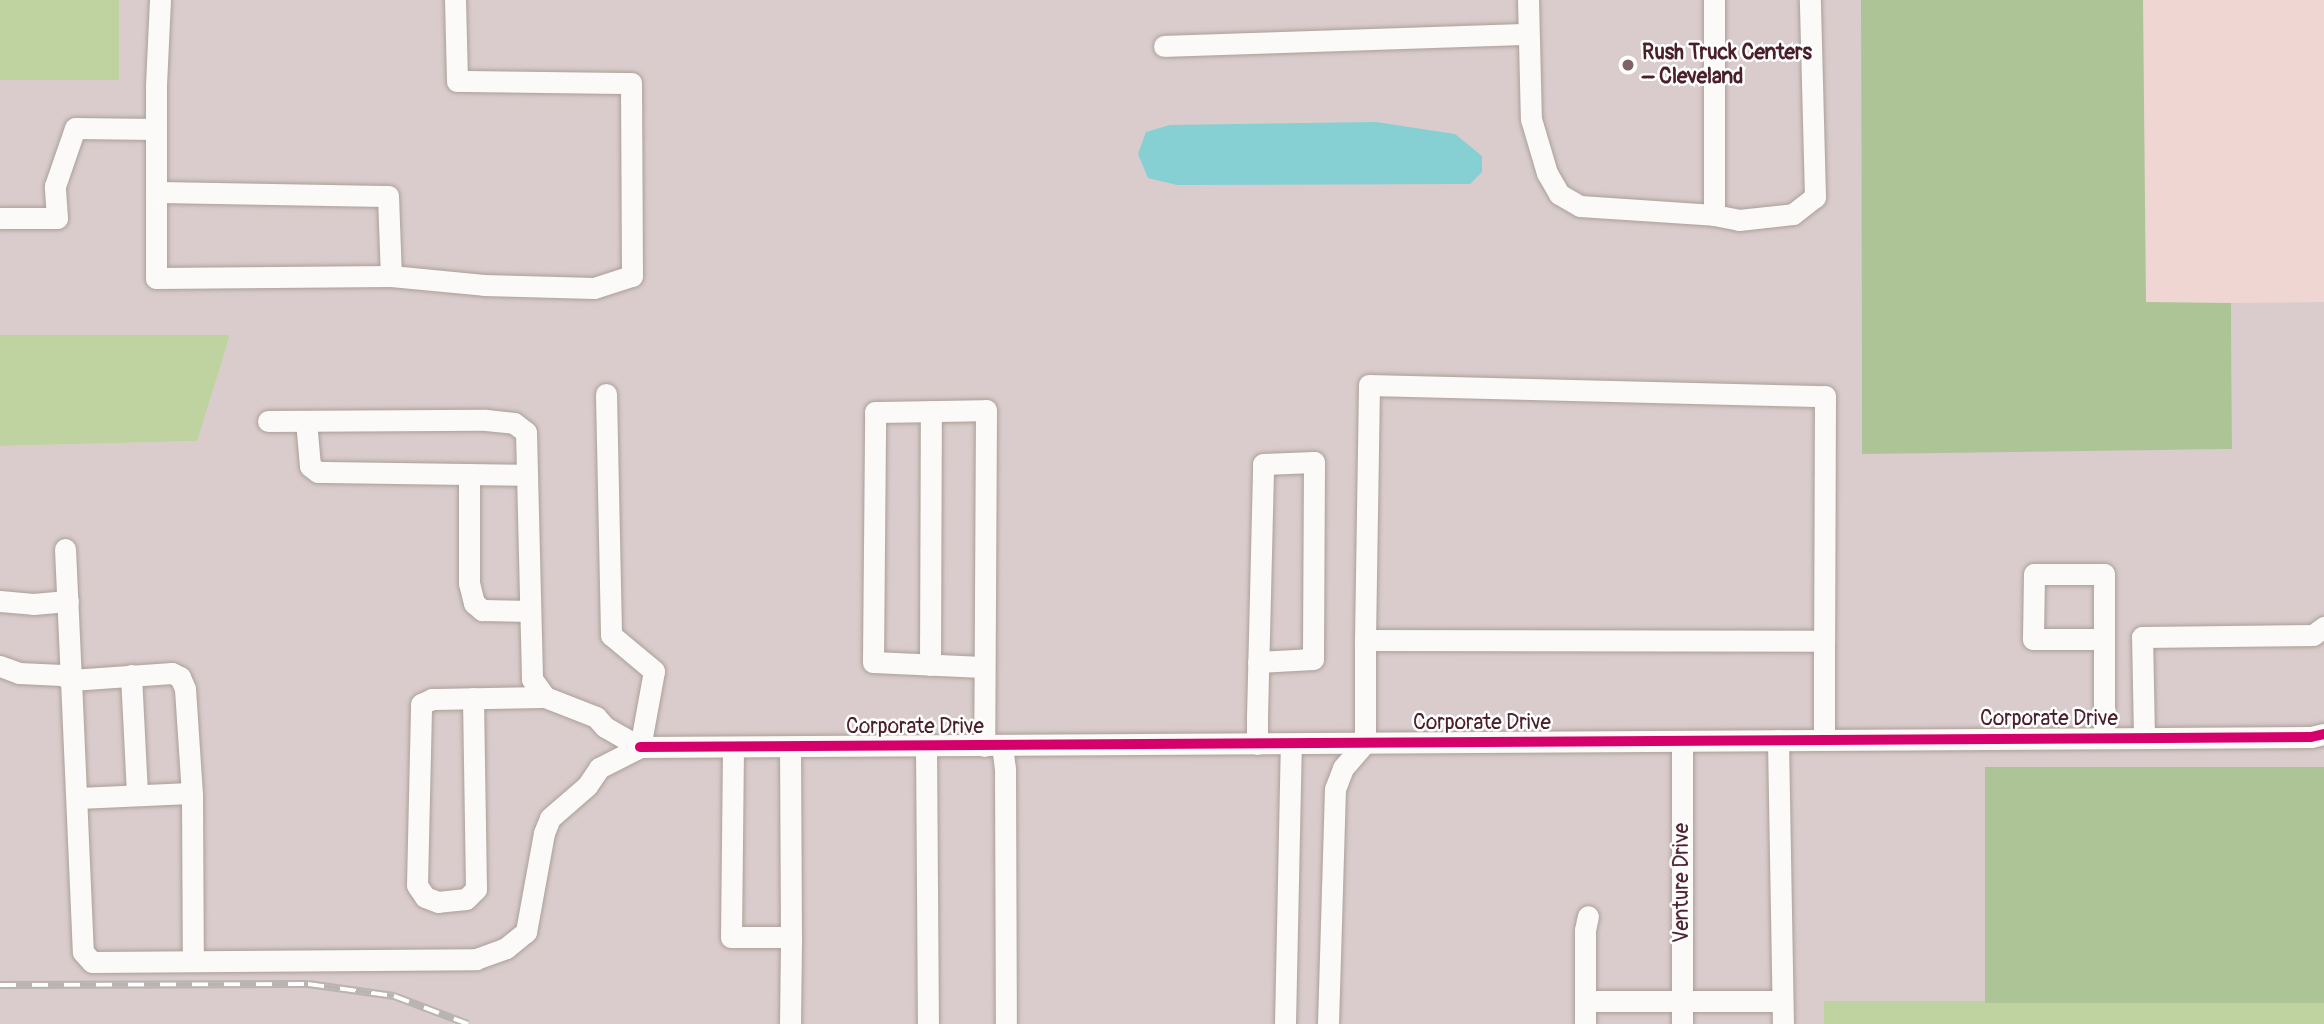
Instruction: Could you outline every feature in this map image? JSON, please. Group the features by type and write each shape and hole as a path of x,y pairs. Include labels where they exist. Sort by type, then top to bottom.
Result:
{"street":[{"path":"160,0 156,129 156,278 391,276 484,285 594,288 632,275 631,83 457,81 455,0"},
{"path":"1528,0 1531,119 1547,173 1559,194 1580,206 1714,215 1739,220 1793,214 1815,197 1810,0"},
{"path":"1714,0 1714,215"},
{"path":"1164,46 1528,34"},
{"path":"0,218 57,218 55,186 75,128 156,129"},
{"path":"156,192 388,196 391,276"},
{"path":"1328,1024 1335,789 1343,768 1364,743 1368,385 1825,396 1824,740"},
{"path":"606,394 611,635 654,671 640,747"},
{"path":"983,667 873,662 876,411 986,410 983,667 993,746 1005,768 1006,1024"},
{"path":"930,665 931,411"},
{"path":"268,421 486,420 514,424 526,432 532,679 545,697"},
{"path":"306,421 310,466 318,472 527,475"},
{"path":"1257,744 1258,662 1263,464 1314,462 1313,659 1258,662"},
{"path":"469,474 470,583 474,603 482,610 530,611"},
{"path":"65,549 83,952 92,962 475,959 506,948 526,932 544,833 550,818 587,786 599,768 640,747"},
{"path":"2104,639 2033,639 2034,574 2104,574 2104,639 2104,737"},
{"path":"0,601 33,604 68,601"},
{"path":"2144,737 2142,637 2313,635 2324,626"},
{"path":"1365,640 1824,641"},
{"path":"0,666 19,673 62,675 71,680 172,673 180,677 185,689 191,793 193,961"},
{"path":"131,675 137,795"},
{"path":"474,698 476,889 466,899 438,902 425,897 417,886 421,704 432,699 474,698 545,697 596,717 605,727 640,747"},
{"name":"Corporate Drive","path":"640,747 2311,737 2324,733"},
{"path":"1779,740 1783,1024"},
{"name":"Venture Drive","path":"1682,741 1682,1024"},
{"path":"1285,1024 1291,744"},
{"path":"926,745 928,1024"},
{"path":"733,747 731,937 791,937"},
{"path":"790,747 790,1024"},
{"path":"76,798 191,793"},
{"path":"1585,1024 1585,930 1588,916"},
{"path":"1585,1001 1782,1001"}],"shaded area":[{"path":"0,0 1861,0 1862,453 2232,449 2231,303 2324,302 2324,767 1985,773 1990,1002 1824,1001 1824,1024 0,1024 0,446 196,441 230,335 0,335"},
{"path":"2143,0 2324,0 2324,303 2143,303"}],"green space":[{"path":"0,0 119,0 119,80 0,80"},
{"path":"1861,0 2143,0 2146,302 2231,303 2232,449 1862,454"},
{"path":"0,335 230,335 197,441 0,446"},
{"path":"1985,767 2324,767 2324,1003 1985,1003"},
{"path":"1824,1001 2324,1001 2324,1024 1824,1024"}],"water":[{"path":"1376,122 1455,134 1482,156 1482,172 1470,184 1177,185 1148,178 1138,154 1146,132 1170,125"}],"railway":[{"path":"0,985 308,984 394,996 468,1024"}],"cycle path":[{"path":"640,747 2311,737 2324,734"}],"place":[{"name":"Rush Truck Centers – Cleveland","path":"1628,65"}]}
